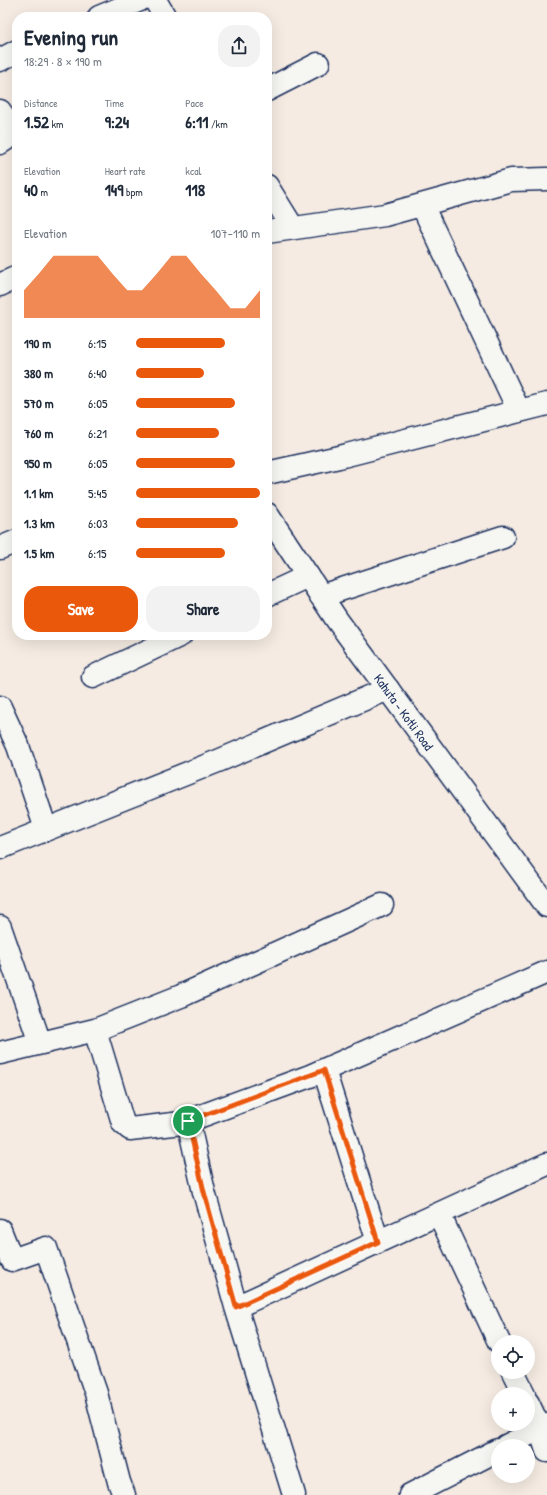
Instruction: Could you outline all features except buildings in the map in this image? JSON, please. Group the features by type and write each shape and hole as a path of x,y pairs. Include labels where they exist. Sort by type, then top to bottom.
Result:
{"street":[{"path":"111,12 140,0"},
{"path":"155,0 162,12"},
{"path":"0,60 12,54"},
{"path":"272,87 318,64"},
{"path":"0,111 11,138"},
{"path":"272,231 385,215 511,180 547,179"},
{"path":"272,194 293,228"},
{"path":"422,205 519,411"},
{"path":"0,285 12,279"},
{"path":"272,473 547,404"},
{"name":"Kahuta - Kotli Road","path":"272,522 321,596 547,906"},
{"path":"321,596 503,537"},
{"path":"0,548 12,543"},
{"path":"272,593 308,576"},
{"path":"92,677 170,640"},
{"path":"0,848 218,762 388,689"},
{"path":"0,707 18,746 46,829"},
{"path":"0,1053 94,1030 181,996 382,905"},
{"path":"0,927 40,1043"},
{"path":"94,1030 123,1123 130,1129 182,1123 324,1070 547,972"},
{"path":"324,1070 378,1242"},
{"path":"188,1121 204,1192 236,1307 294,1495"},
{"path":"236,1307 547,1164"},
{"path":"439,1214 496,1335"},
{"path":"0,1230 12,1260 46,1248 96,1393 119,1482 124,1495"},
{"path":"535,1414 543,1427 547,1452"},
{"path":"520,1439 543,1427"},
{"path":"415,1494 491,1454"}],"route":[{"path":"324,1070 378,1242 236,1307 204,1192 188,1121 324,1070"}]}
